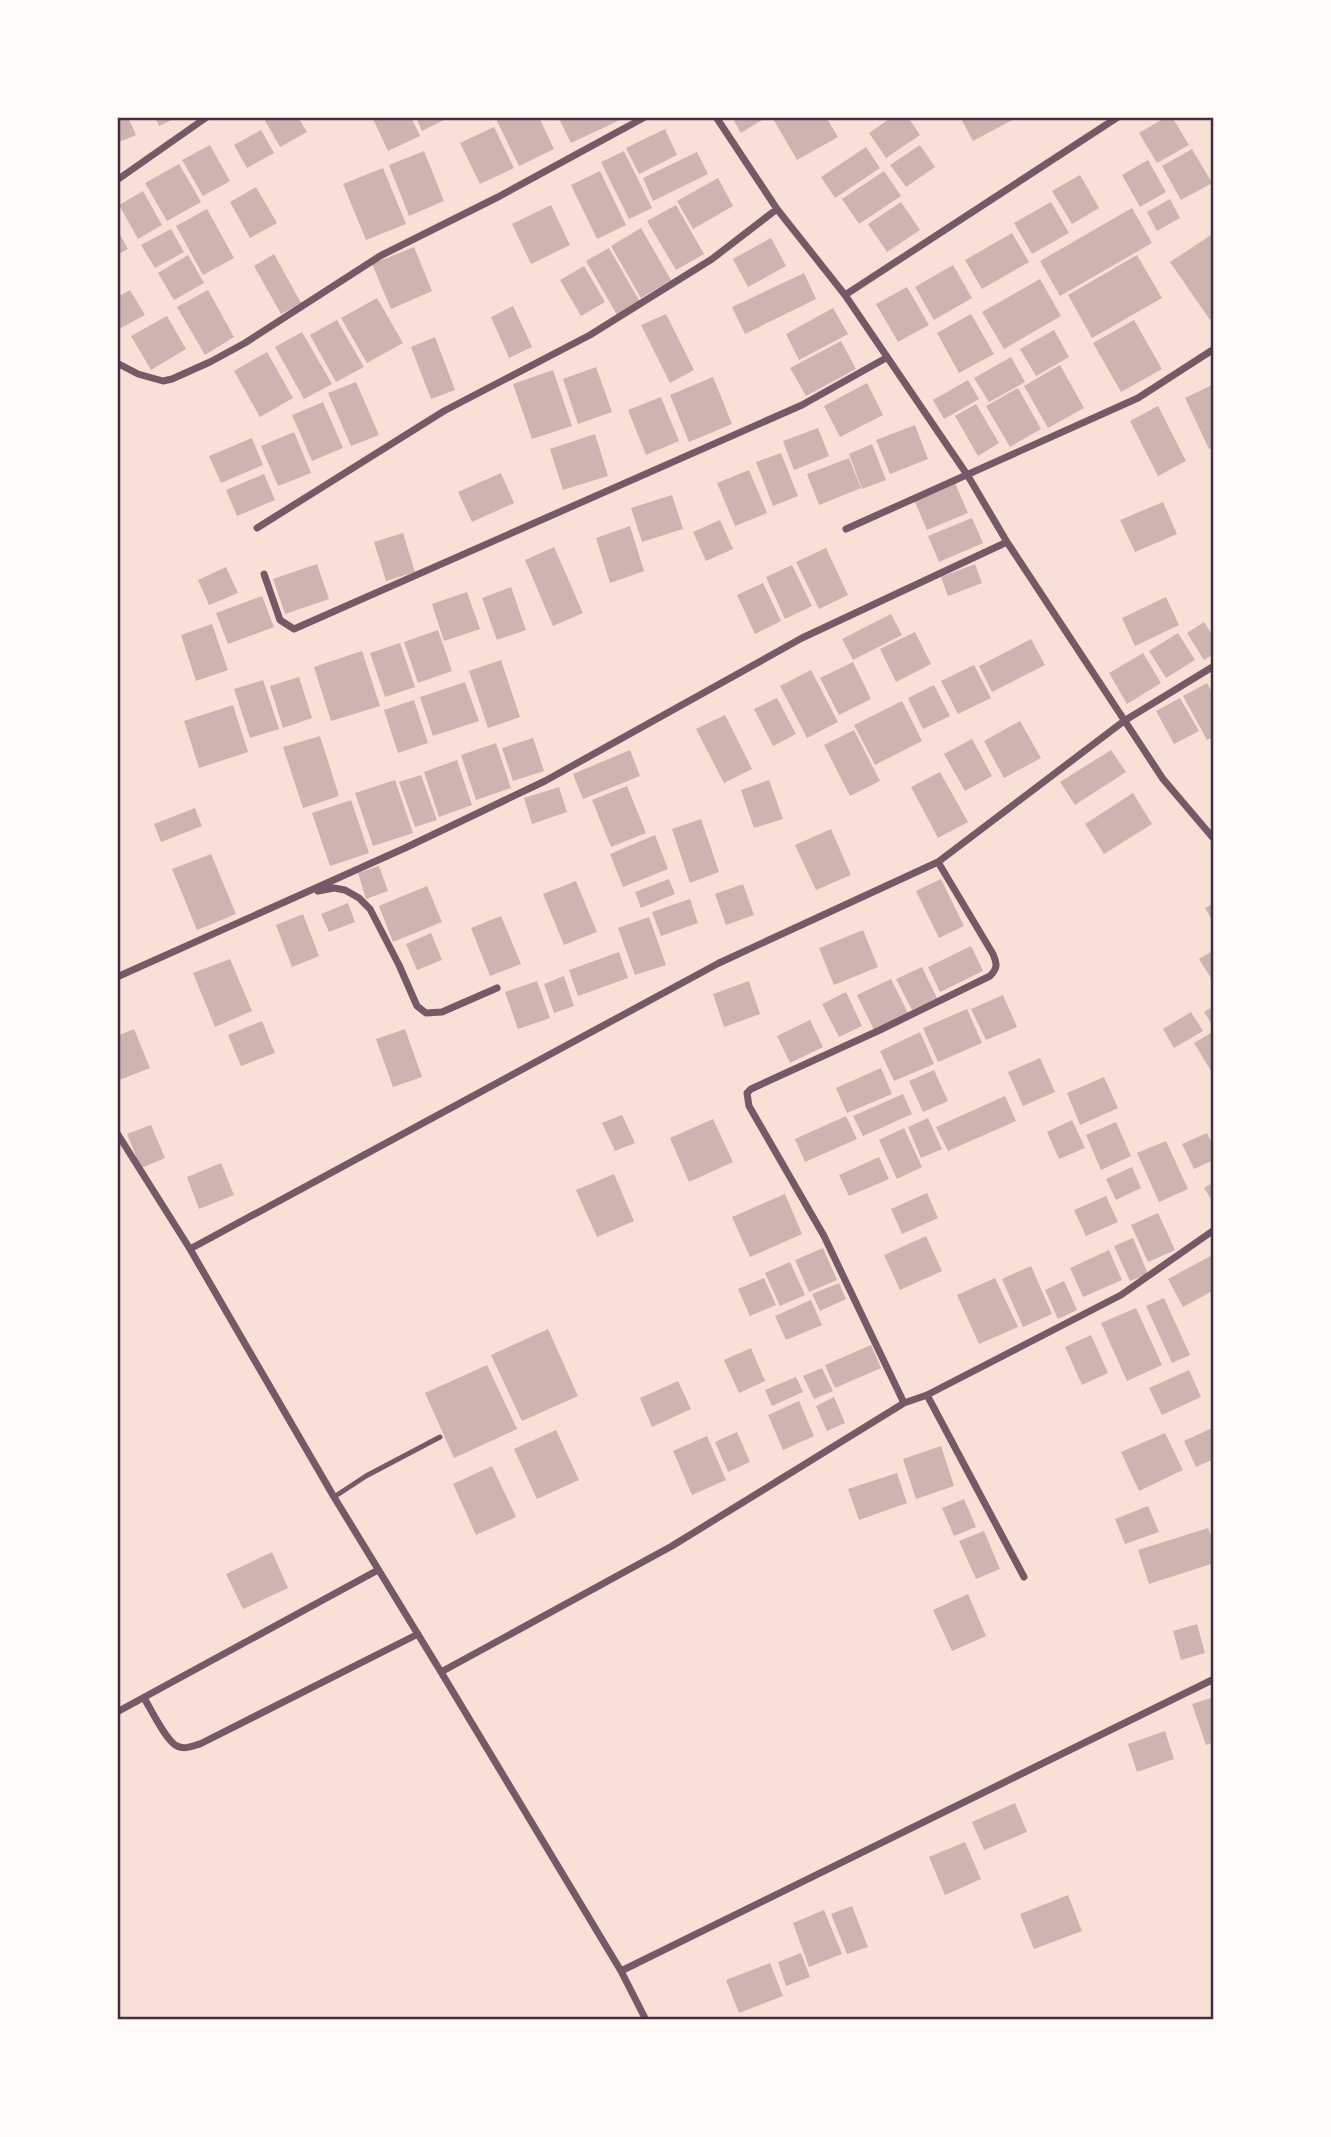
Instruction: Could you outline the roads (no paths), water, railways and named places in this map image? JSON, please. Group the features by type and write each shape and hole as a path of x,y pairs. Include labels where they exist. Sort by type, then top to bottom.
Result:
{"street":[{"path":"117,180 207,117"},
{"path":"117,363 147,377 172,380 245,343 380,256 498,197 645,117"},
{"path":"716,117 777,209 845,295 968,476 1007,542 1163,779 1214,839"},
{"path":"845,295 1118,117"},
{"path":"257,528 444,411 590,335 712,259 777,209"},
{"path":"846,529 1138,398 1214,349"},
{"path":"264,574 280,620 294,629 802,405 886,358"},
{"path":"117,977 304,894 545,781 802,638 1007,542"},
{"path":"190,1249 719,963 938,862 1124,721 1214,666"},
{"path":"904,1404 824,1236 747,1100 747,1093 751,1088 880,1030 990,976 996,970 997,963 993,954 938,862"},
{"path":"304,894 334,888 345,890 359,898 370,909 417,1006 426,1013 442,1012 496,988"},
{"path":"117,1133 190,1249 334,1497 621,1971 646,2020"},
{"path":"441,1672 672,1546 904,1404 927,1395 1121,1294 1214,1230"},
{"path":"927,1395 1024,1577"},
{"path":"117,1712 379,1570"},
{"path":"144,1698 171,1742 178,1747 187,1748 200,1744 418,1634"},
{"path":"621,1971 1214,1679"}],"lane":[{"path":"334,1497 366,1476 440,1437"}]}
